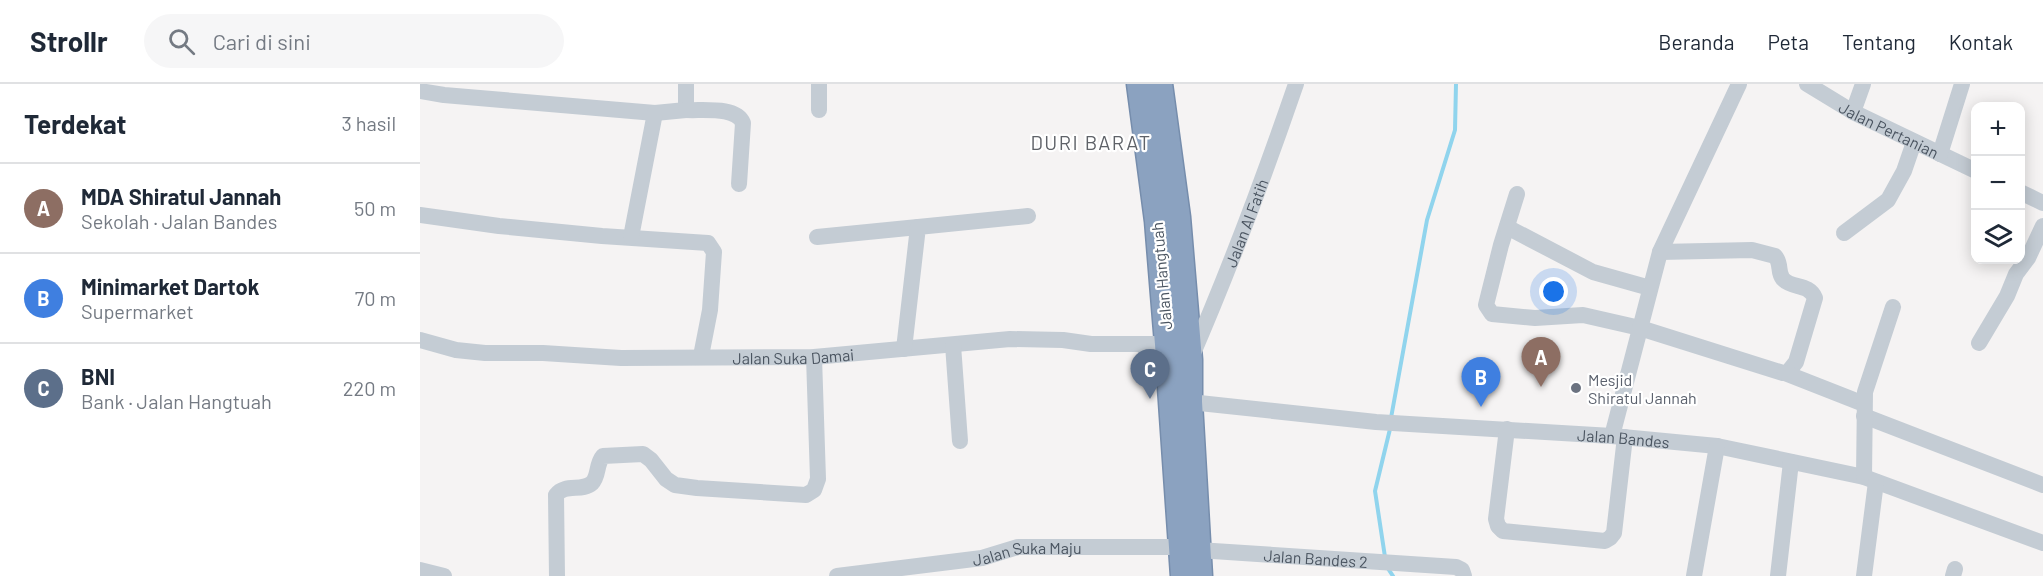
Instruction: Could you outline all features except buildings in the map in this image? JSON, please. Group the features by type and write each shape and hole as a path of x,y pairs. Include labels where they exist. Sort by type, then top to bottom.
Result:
{"highway":[{"name":"Jalan Hangtuah","path":"1139,84 1156,221 1190,548 1200,576"},
{"name":"Jalan Hangtuah","path":"1160,84 1178,217 1190,360 1185,486"},
{"name":"Jalan Hangtuah","path":"1183,576 1190,548"}],"street":[{"path":"686,84 686,110"},
{"path":"819,84 819,110"},
{"name":"Jalan Al Fatih","path":"1190,360 1266,172 1296,84"},
{"path":"1507,429 1496,519 1500,528 1503,531 1605,541 1610,538 1614,532 1618,436 1640,328 1660,252 1739,84"},
{"name":"Jalan Pertanian","path":"1807,84 1853,112 1971,169"},
{"path":"1853,112 1863,84"},
{"path":"1941,154 1962,84"},
{"path":"420,91 440,89 655,113 686,110 733,112 744,123 739,184"},
{"path":"631,237 655,113"},
{"path":"1845,233 1888,200 1904,171 1914,142"},
{"path":"1517,194 1486,304 1492,314 1535,318 1583,315 1640,328 1785,374 1864,410 2043,485"},
{"path":"2025,194 2043,203"},
{"path":"420,215 500,226 704,241 713,248 714,252 710,310 701,356"},
{"path":"817,237 1028,216"},
{"path":"1979,343 2007,296 2016,274 2028,258 2043,226"},
{"path":"904,349 918,227"},
{"path":"1507,227 1593,272 1650,288"},
{"path":"1660,252 1752,250 1775,256 1780,264 1783,279 1807,288 1815,298 1796,362 1785,374"},
{"path":"1864,576 1870,479 1864,410 1867,384 1893,307"},
{"name":"Jalan Suka Damai","path":"420,340 456,350 485,354 543,353 621,358 814,357 1010,339 1063,340 1091,344 1167,344"},
{"path":"953,345 960,441"},
{"path":"557,576 556,495 562,489 587,486 592,482 603,456 643,454 651,460 666,479 675,485 806,495 811,492 817,486 818,479 814,357"},
{"name":"Jalan Bandes","path":"1190,402 1376,422 1618,436 1717,446 1870,479 2043,543"},
{"path":"1694,576 1717,446"},
{"path":"1778,576 1791,462"},
{"name":"Jalan Suka Maju","path":"837,576 982,558 1018,547 1190,548"},
{"name":"Jalan Bandes 2","path":"1190,548 1456,567 1462,570 1464,576"},
{"path":"420,570 444,576"}],"waterway":[{"path":"1391,418 1427,220 1455,130 1456,84"},
{"path":"1385,557 1375,491 1390,429"},
{"path":"1387,567 1393,576"}],"place":[{"name":"MDA Shiratul Jannah","path":"1541,387"},
{"name":"Mesjid Shiratul Jannah","path":"1576,388"},
{"name":"BNI","path":"1150,399"},
{"name":"Minimarket Dartok","path":"1481,407"}],"district":[{"name":"DURI BARAT","path":"1091,142"}]}
